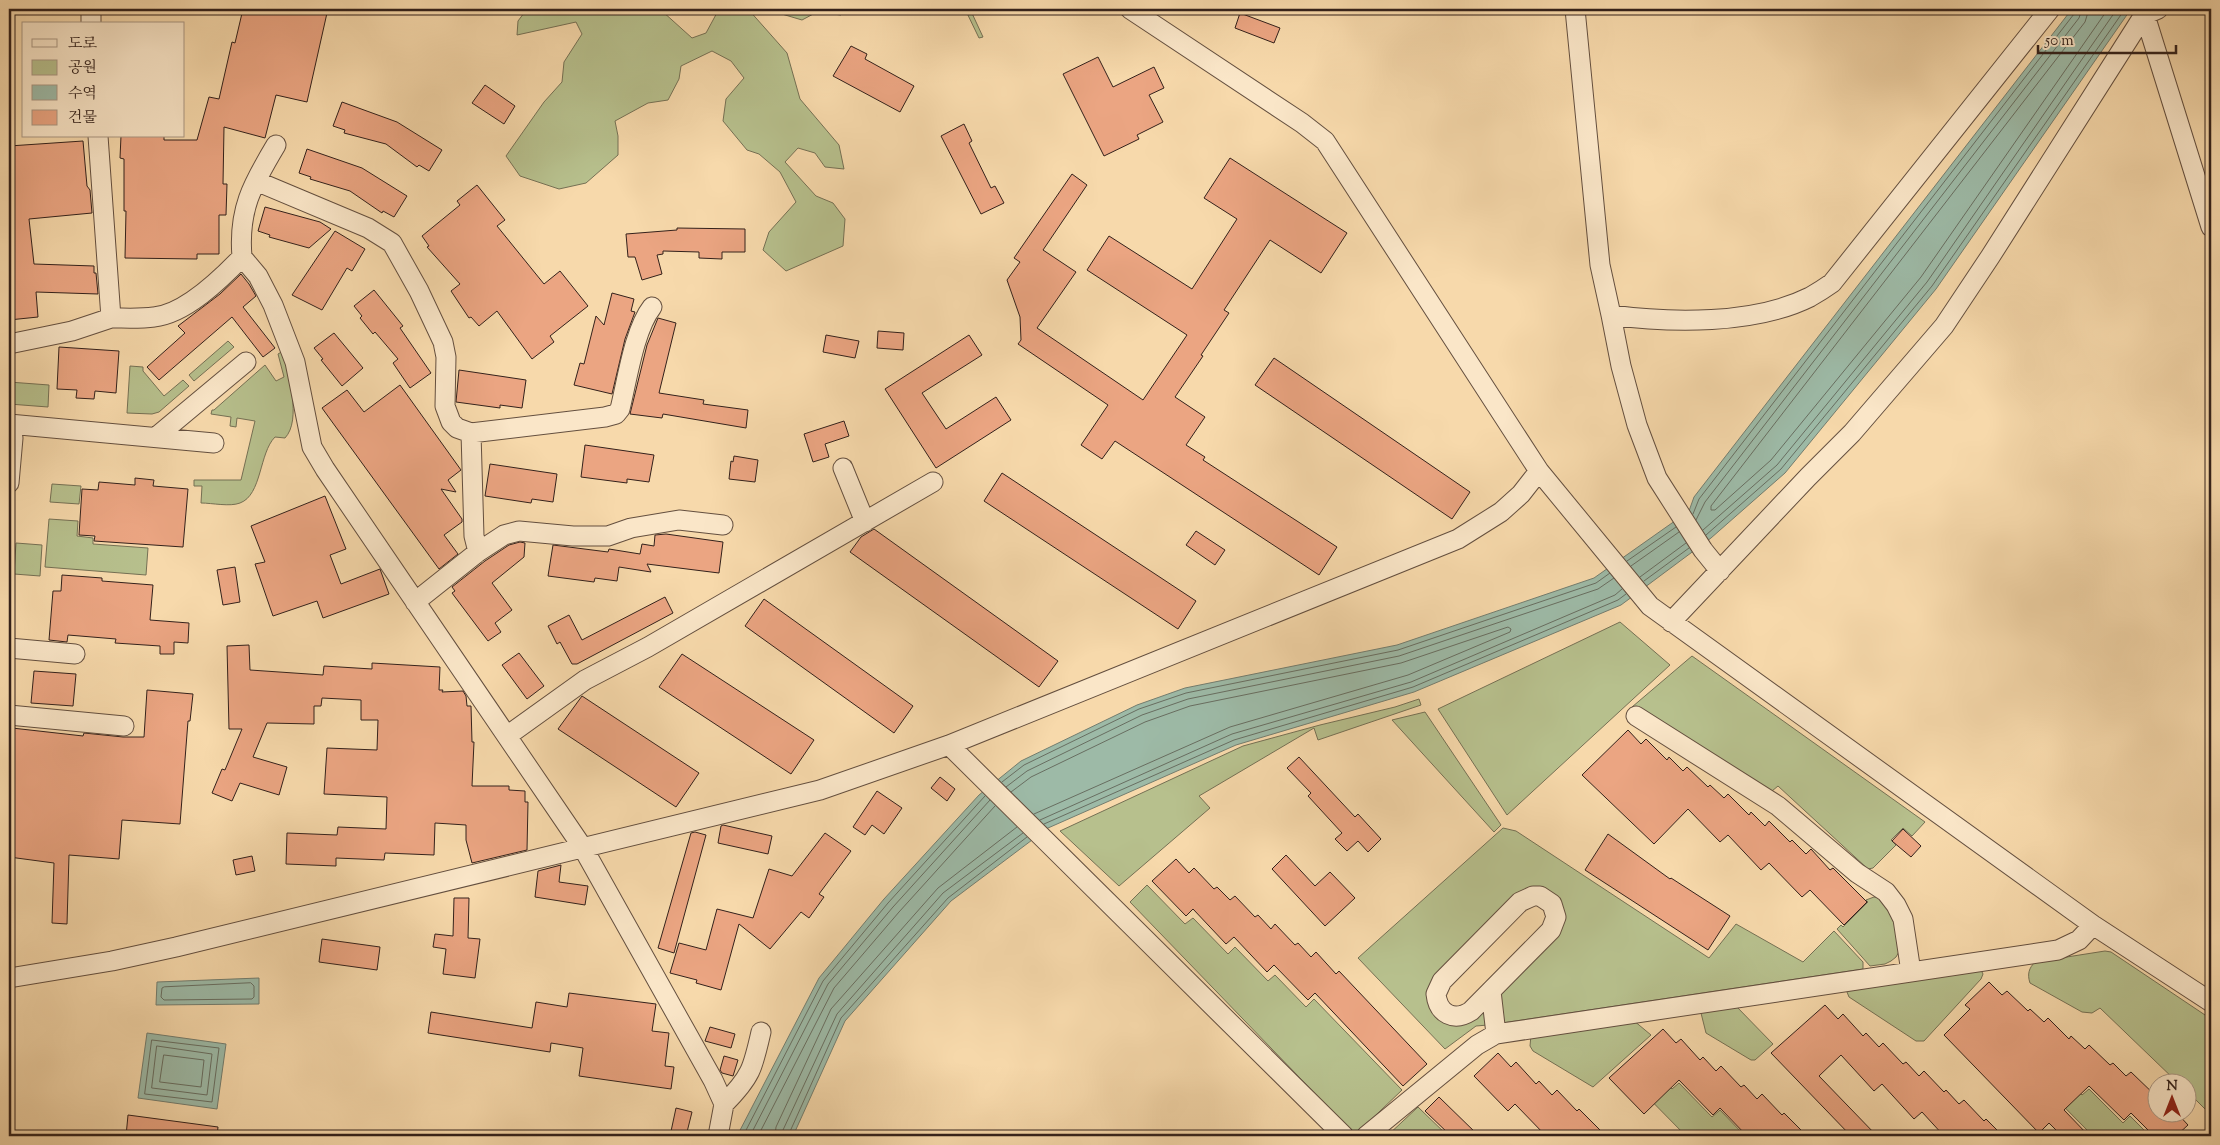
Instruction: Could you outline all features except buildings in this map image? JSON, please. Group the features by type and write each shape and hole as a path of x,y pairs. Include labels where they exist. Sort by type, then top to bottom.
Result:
{"street":[{"path":"91,9 91,22"},
{"path":"1130,9 1325,140 1539,471 1650,606 2093,925 2211,1002"},
{"path":"1575,9 1600,265 1621,366 1639,433 1657,478 1703,550 1720,571"},
{"path":"1611,315 1654,321 1710,320 1775,310 1809,297 1832,283 2050,9"},
{"path":"1671,622 1808,477 1852,434 1944,326 1990,258 2148,11"},
{"path":"2148,11 2211,227"},
{"path":"98,138 111,318"},
{"path":"276,145 246,202 240,233 242,258 258,276 273,305 292,354 308,419 312,447 330,477 583,848 713,1080 724,1104"},
{"path":"256,181 368,228 392,242 419,291 443,342 446,357 444,406 451,422 457,428 471,433 616,414 620,409 636,345 648,312 652,307"},
{"path":"9,344 72,332 111,318 155,317 185,306 229,271 242,258"},
{"path":"156,437 246,362"},
{"path":"9,424 214,444"},
{"path":"9,428 13,438 9,483"},
{"path":"471,433 474,536 478,552"},
{"path":"843,468 865,522"},
{"path":"9,978 112,961 176,947 820,790 949,745 1458,539 1501,512 1521,494 1539,471"},
{"path":"507,736 585,680 648,648 932,482"},
{"path":"415,602 478,552 504,535 519,531 573,536 608,536 631,528 679,520 723,525"},
{"path":"9,648 75,654"},
{"path":"9,715 124,726"},
{"path":"1636,716 1778,806 1857,873 1886,892 1896,905 1903,919 1911,972"},
{"path":"949,745 1344,1136"},
{"path":"1532,896 1546,899 1555,910 1555,924 1491,991 1471,1011 1458,1017 1444,1013 1436,1001 1436,994 1442,981 1520,902 1532,896"},
{"path":"1366,1136 1477,1044 1496,1034 2058,950 2079,940 2093,925"},
{"path":"1491,991 1496,1034"},
{"path":"718,1136 724,1104 742,1086 753,1067 761,1032"}],"green space":[{"path":"527,9 666,9 662,11 692,38 706,33 719,9 748,9 787,53 800,99 839,145 844,169 825,167 815,153 798,148 785,162 816,196 833,203 845,219 843,246 786,271 763,250 769,232 796,202 780,172 759,154 747,150 723,121 726,99 744,78 731,61 712,51 681,66 679,79 668,100 648,103 615,121 618,136 618,155 586,183 559,189 520,176 506,156 544,102 562,82 564,62 582,34 576,22 517,35 518,21"},
{"path":"765,9 839,9 841,15 817,12 802,20"},
{"path":"965,9 970,9 983,37 979,38"},
{"path":"228,341 234,347 194,381 189,375"},
{"path":"283,351 292,396 293,420 290,430 285,438 275,437 270,444 257,483 247,499 231,505 201,503 202,486 194,486 194,480 241,480 255,421 237,418 236,427 230,426 231,417 211,414 212,410 265,365 276,381 284,377 278,354"},
{"path":"130,366 143,367 143,371 164,396 183,380 189,386 159,412 152,414 127,413"},
{"path":"9,382 49,385 48,407 9,404"},
{"path":"52,484 81,486 79,504 50,502"},
{"path":"49,519 78,521 77,536 93,538 93,544 148,548 146,575 45,567"},
{"path":"16,543 42,545 40,576 14,574"},
{"path":"1620,622 1670,665 1507,815 1438,709"},
{"path":"1692,656 1925,822 1912,836 1903,828 1891,840 1896,845 1873,868 1868,869 1778,786 1772,791 1760,789 1632,707"},
{"path":"1419,699 1421,705 1318,740 1314,728 1199,796 1210,808 1119,886 1060,831 1243,746 1395,707"},
{"path":"1425,712 1501,825 1494,832 1392,720"},
{"path":"1503,828 1516,831 1709,958 1736,924 1803,962 1834,931 1863,962 1863,969 1502,1023 1498,993 1554,937 1547,892 1438,974 1437,1014 1486,1005 1488,1025 1476,1026 1445,1049 1358,958"},
{"path":"1147,885 1185,924 1193,918 1228,954 1235,947 1268,981 1275,975 1306,1007 1314,999 1402,1090 1355,1135 1130,902"},
{"path":"1874,897 1880,898 1893,915 1900,950 1891,961 1885,964 1870,966 1837,929 1841,925 1843,927 1868,902 1866,900"},
{"path":"2105,951 2111,952 2211,1019 2211,1115 2198,1102 2198,1072 2167,1072 2100,1008 2092,1013 2082,1012 2030,983 2029,971 2035,962"},
{"path":"1981,970 1983,974 1981,979 1924,1041 1916,1041 1849,997 1847,992 1852,987"},
{"path":"1735,1005 1773,1044 1755,1060 1751,1060 1706,1033 1700,1009"},
{"path":"1633,1020 1651,1035 1593,1087 1533,1051 1530,1046 1531,1035"},
{"path":"2000,1042 2048,1061 2082,1095 2089,1089 2123,1123 2130,1116 2150,1136 2083,1136 2088,1131"},
{"path":"1642,1059 1672,1089 1679,1083 1712,1117 1720,1110 1745,1136 1686,1136 1626,1075"},
{"path":"1418,1107 1448,1136 1387,1136"}],"water":[{"path":"2072,9 2131,9 1936,289 1785,473 1711,538 1621,605 1414,692 1236,745 1048,828 951,901 845,1021 793,1136 737,1136 819,978 884,899 979,795 1021,761 1137,705 1185,688 1397,645 1594,578 1689,511 1694,497"},
{"path":"259,978 259,1004 156,1005 157,982"},
{"path":"147,1033 226,1044 217,1109 138,1098"}]}
